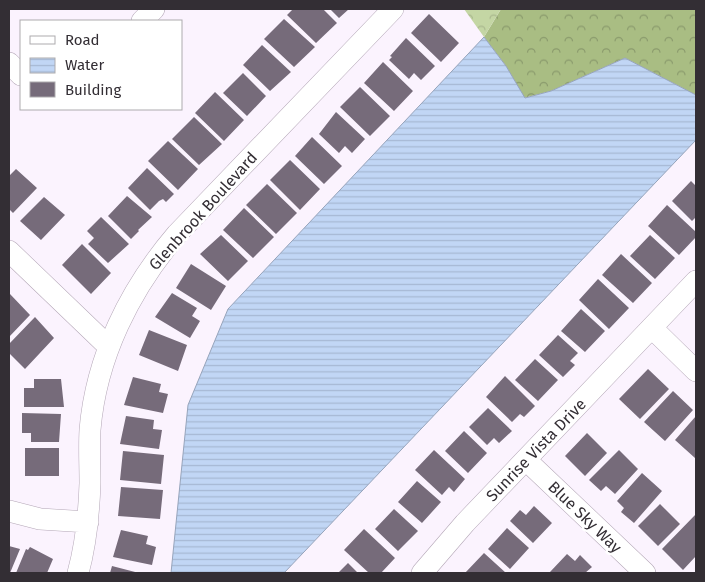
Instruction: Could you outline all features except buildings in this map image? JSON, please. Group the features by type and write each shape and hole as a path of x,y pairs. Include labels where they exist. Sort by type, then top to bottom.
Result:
{"street":[{"path":"143,20 154,9"},
{"name":"Glenbrook Boulevard","path":"78,573 88,522 92,415 98,386 110,347 127,305 145,275 165,248 393,9"},
{"path":"9,63 20,74"},
{"path":"9,251 110,347"},
{"name":"Sunrise Vista Drive","path":"422,573 466,523 696,281"},
{"path":"652,328 696,371"},
{"name":"Blue Sky Way","path":"526,460 645,573"},
{"path":"9,511 40,519 88,522"}],"green space":[{"path":"464,9 501,9 484,37"},
{"path":"501,9 696,9 696,95 625,58 551,91 524,98 506,66 484,37"}],"water":[{"path":"484,37 506,66 525,98 551,91 625,58 696,95 696,140 284,573 171,573 188,405 228,309"}]}
